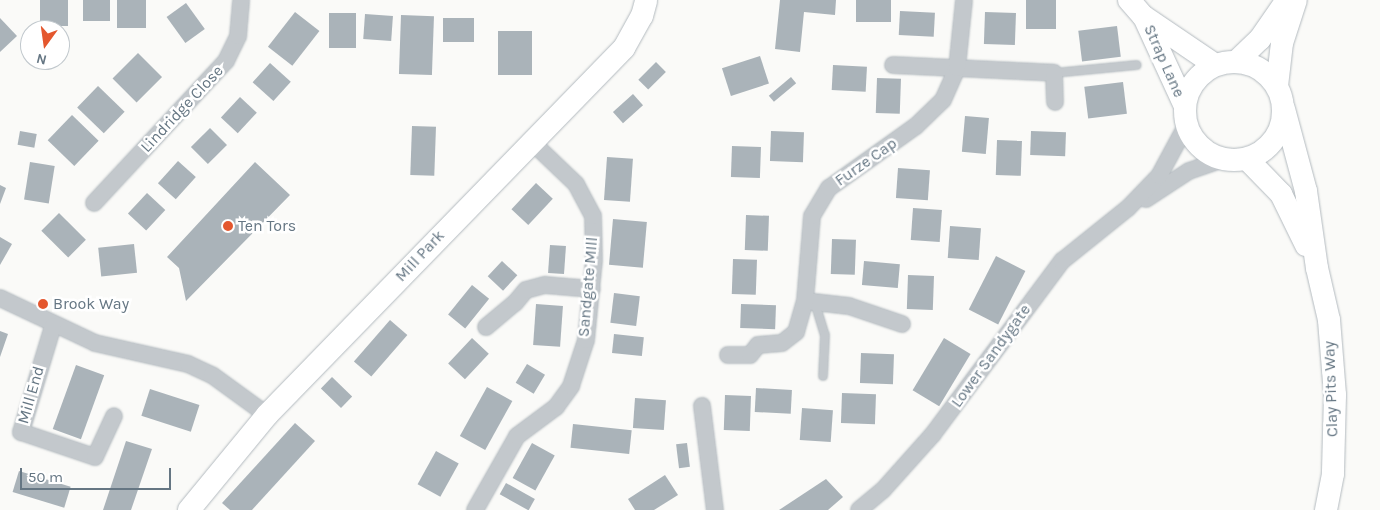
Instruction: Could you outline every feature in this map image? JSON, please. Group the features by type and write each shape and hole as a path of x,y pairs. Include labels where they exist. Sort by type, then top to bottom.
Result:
{"main road":[{"name":"Mill Park","path":"189,510 267,414 531,141 624,48 651,0"},
{"path":"1287,0 1260,39 1191,86 1186,115 1196,143 1223,159 1247,159 1262,152 1274,140 1284,109 1277,86 1282,44 1296,0"},
{"name":"Strap Lane","path":"1136,8 1226,63"},
{"name":"Strap Lane","path":"1136,8 1186,115"},
{"path":"1226,63 1260,69 1277,86"},
{"name":"Clay Pits Way","path":"1284,109 1306,191 1317,268 1328,320 1335,396 1333,474 1326,510"},
{"name":"Clay Pits Way","path":"1247,159 1281,194 1317,268"}],"street":[{"name":"Lindridge Close","path":"94,203 226,61 238,36 241,0"},
{"name":"Furze Cap","path":"728,355 750,355 758,345 782,343 796,332 810,302 812,216 829,188 916,126 943,100 957,68 964,0"},
{"path":"893,65 1054,73 1055,102"},
{"name":"Lower Sandygate","path":"858,510 883,490 933,434 1062,261 1128,208 1159,176 1186,115"},
{"name":"Sandgate MIll","path":"476,510 517,436 556,407 571,386 586,340 592,289 593,216 576,184 531,141"},
{"name":"Lower Sandygate","path":"1128,208 1189,171 1223,159"},
{"path":"486,327 516,303 526,290 545,285 592,289"},
{"path":"0,298 52,326 95,343 188,364 212,375 267,414"},
{"path":"810,302 849,306 902,324"},
{"name":"Mill End","path":"52,326 21,432 96,457 114,416"},
{"path":"702,406 715,510"}],"lane":[{"path":"1054,73 1137,65"},
{"path":"810,302 825,335 823,376"}],"building":[{"path":"40,0 68,0 68,20 40,20"},
{"path":"83,0 110,0 110,21 83,21"},
{"path":"117,0 146,0 146,28 117,28"},
{"path":"780,0 836,0 835,15 804,12 800,52 775,49"},
{"path":"856,0 891,0 891,22 856,22"},
{"path":"1026,0 1056,0 1056,29 1026,29"},
{"path":"186,3 205,29 185,43 167,17"},
{"path":"900,11 935,13 934,37 899,35"},
{"path":"295,12 319,31 292,66 268,47"},
{"path":"985,12 1016,13 1015,45 984,44"},
{"path":"329,13 356,13 356,48 329,48"},
{"path":"365,14 393,16 391,41 363,39"},
{"path":"401,15 434,16 432,75 399,74"},
{"path":"0,18 17,36 0,52"},
{"path":"443,18 474,18 474,42 443,42"},
{"path":"1117,26 1121,57 1082,62 1078,31"},
{"path":"498,31 532,31 532,75 498,75"},
{"path":"138,53 162,77 137,102 113,78"},
{"path":"760,56 769,84 731,96 722,68"},
{"path":"656,62 666,72 648,90 638,80"},
{"path":"270,63 291,82 273,101 253,82"},
{"path":"833,65 867,67 866,92 832,90"},
{"path":"791,77 796,83 774,102 769,96"},
{"path":"877,78 901,79 900,114 876,113"},
{"path":"1123,82 1127,114 1088,119 1084,87"},
{"path":"98,86 125,112 104,133 77,108"},
{"path":"633,94 643,105 623,123 613,112"},
{"path":"240,97 257,113 238,133 221,117"},
{"path":"72,115 99,141 74,166 48,140"},
{"path":"965,116 989,118 986,154 962,152"},
{"path":"412,126 436,127 434,176 410,175"},
{"path":"210,128 227,145 208,164 191,147"},
{"path":"20,131 37,134 34,148 18,145"},
{"path":"771,131 804,132 803,162 770,161"},
{"path":"1031,131 1066,132 1065,156 1030,155"},
{"path":"997,140 1022,141 1021,176 996,175"},
{"path":"732,146 761,147 760,178 731,177"},
{"path":"607,157 633,159 630,202 604,200"},
{"path":"178,161 196,177 176,199 158,183"},
{"path":"30,162 55,166 49,203 24,200"},
{"name":"Ten Tors","path":"255,162 290,195 186,301 179,268 167,257"},
{"path":"898,168 930,170 928,200 896,198"},
{"path":"536,183 553,199 528,225 511,209"},
{"path":"0,185 6,188 0,204"},
{"path":"147,193 165,210 146,231 128,213"},
{"path":"913,208 942,210 940,242 911,240"},
{"path":"59,213 86,240 68,258 41,231"},
{"path":"746,215 769,216 768,251 745,250"},
{"path":"613,219 647,222 643,268 609,265"},
{"path":"950,226 981,228 979,260 948,258"},
{"path":"0,237 12,244 0,265"},
{"path":"832,239 856,240 855,275 831,274"},
{"path":"134,244 137,273 101,277 98,248"},
{"path":"550,245 566,246 564,274 548,273"},
{"path":"996,256 1025,271 998,324 969,309"},
{"path":"733,259 757,260 756,295 732,294"},
{"path":"502,261 517,275 503,291 488,276"},
{"path":"864,261 900,264 898,288 862,285"},
{"path":"908,275 934,276 933,310 907,309"},
{"path":"472,285 489,299 465,328 448,315"},
{"path":"614,293 640,296 636,326 610,323"},
{"path":"536,304 563,306 560,347 533,345"},
{"path":"741,304 776,305 775,329 740,328"},
{"path":"390,320 407,335 371,377 354,362"},
{"path":"0,331 8,334 0,357"},
{"path":"614,334 644,337 642,356 612,353"},
{"path":"472,338 489,354 465,379 448,364"},
{"path":"944,338 971,354 939,406 913,390"},
{"path":"861,353 894,354 893,384 860,383"},
{"path":"527,364 545,375 534,394 516,383"},
{"path":"76,365 104,375 81,439 53,429"},
{"path":"332,377 352,396 341,408 321,389"},
{"path":"487,387 512,401 485,450 460,436"},
{"path":"756,388 792,390 791,414 755,412"},
{"path":"150,389 199,405 191,432 141,416"},
{"path":"842,393 876,394 875,424 841,423"},
{"path":"725,395 751,396 750,431 724,430"},
{"path":"635,398 666,400 664,430 633,428"},
{"path":"802,408 833,410 831,442 800,440"},
{"path":"295,423 315,441 252,510 230,510 222,503"},
{"path":"573,424 632,430 629,454 570,448"},
{"path":"126,441 152,449 131,510 103,510"},
{"path":"532,443 555,456 535,491 513,478"},
{"path":"687,443 690,467 679,468 676,444"},
{"path":"436,451 459,464 440,497 418,484"},
{"path":"19,471 71,487 64,508 13,492"},
{"path":"665,475 678,495 654,510 635,510 628,499"},
{"path":"826,479 843,497 828,510 779,510"},
{"path":"506,483 535,499 528,510 500,494"}],"place":[{"name":"Ten Tors","path":"228,226"},
{"name":"Brook Way","path":"43,304"}]}
